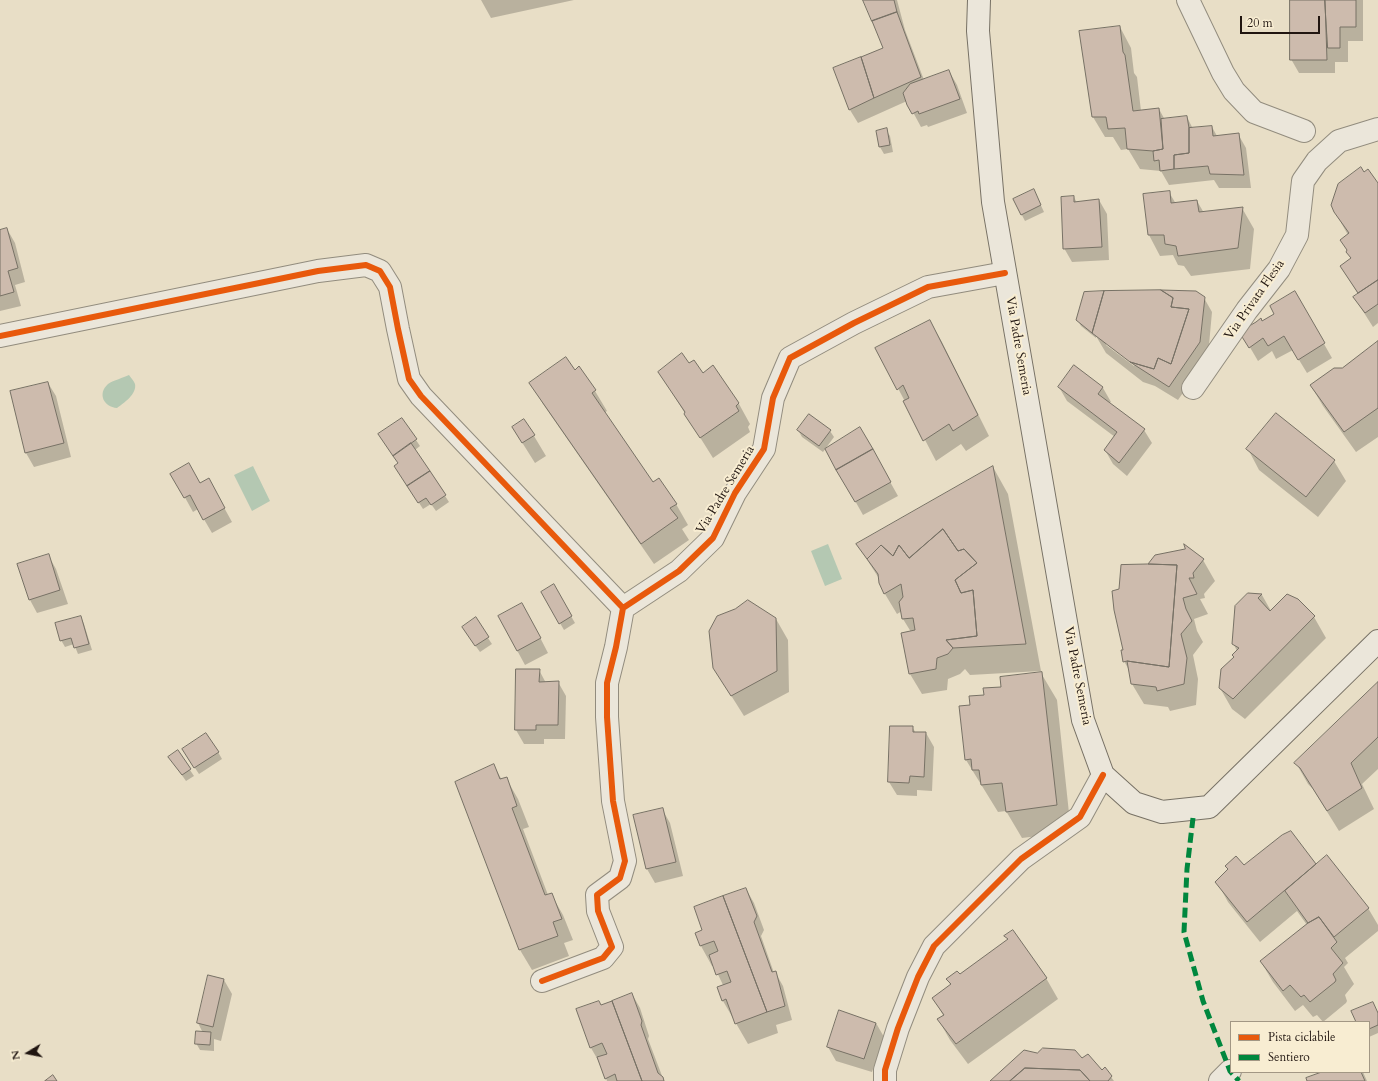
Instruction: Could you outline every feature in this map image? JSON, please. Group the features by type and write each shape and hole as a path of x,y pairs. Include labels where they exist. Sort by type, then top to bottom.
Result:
{"street":[{"name":"Via Padre Semeria","path":"979,0 978,31 993,202 1083,720 1103,775 1134,803 1162,812 1209,807 1378,642"},
{"path":"1188,0 1222,73 1234,91 1254,112 1304,131"},
{"name":"Via Privata Flesia","path":"1193,388 1247,310 1279,270 1297,235 1304,181 1316,161 1339,141 1378,129"},
{"path":"0,336 318,271 366,265 380,271 390,287 408,379 421,396 623,608 616,647 607,683 607,717 613,801 625,861 620,878 597,896 598,911 612,947 603,958 542,980"},
{"name":"Via Padre Semeria","path":"623,608 679,571 713,538 735,493 764,449 773,398 790,358 854,323 928,287 1005,273"},
{"path":"885,1081 885,1070 898,1028 918,977 934,946 1021,859 1080,818 1103,775"}],"shaded area":[{"path":"129,375 135,384 132,395 117,408 106,403 103,392 108,384"},
{"path":"253,466 270,501 252,511 234,475"},
{"path":"828,544 842,579 825,586 811,551"}],"building":[{"path":"863,0 894,0 897,12 872,21"},
{"path":"1290,0 1325,0 1327,60 1290,60"},
{"path":"1325,0 1356,0 1356,27 1340,27 1340,48 1328,48"},
{"path":"897,12 921,77 874,98 861,57 883,48 872,21"},
{"path":"1120,26 1133,111 1159,108 1163,149 1153,151 1127,149 1125,128 1108,129 1106,117 1092,117 1079,31"},
{"path":"861,57 874,98 849,110 833,68"},
{"path":"949,70 960,99 919,114 918,111 912,114 903,93 910,84"},
{"path":"1187,116 1189,128 1189,153 1174,155 1174,169 1160,171 1159,160 1154,161 1153,151 1163,149 1161,119"},
{"path":"1212,126 1213,136 1239,133 1244,175 1210,174 1208,166 1174,169 1174,155 1189,153 1189,128"},
{"path":"887,128 890,145 879,147 876,131"},
{"path":"1361,167 1364,172 1368,169 1378,183 1378,280 1358,293 1340,266 1351,258 1340,240 1349,233 1334,212 1331,205 1338,184"},
{"path":"1034,189 1041,205 1021,215 1013,199"},
{"path":"1170,191 1171,203 1197,200 1199,212 1243,207 1238,248 1178,256 1176,246 1165,244 1164,235 1148,235 1143,194"},
{"path":"1074,196 1074,202 1099,199 1102,247 1063,249 1061,197"},
{"path":"7,228 18,268 8,271 14,292 0,296 0,230"},
{"path":"1378,280 1378,304 1365,313 1353,297"},
{"path":"1161,290 1173,298 1171,307 1189,309 1171,364 1158,358 1154,369 1130,362 1092,333 1104,291"},
{"path":"1161,290 1196,291 1205,297 1200,342 1169,387 1130,362 1154,369 1158,358 1171,364 1189,309 1171,307 1173,298"},
{"path":"1104,291 1092,333 1076,320 1084,292"},
{"path":"1295,291 1325,343 1298,360 1284,336 1268,346 1263,338 1249,348 1239,332 1261,318 1262,321 1274,314 1270,306"},
{"path":"930,320 978,415 953,431 949,424 923,441 903,401 909,398 903,385 897,390 875,348"},
{"path":"1378,341 1378,408 1344,432 1310,385 1334,368 1342,368"},
{"path":"682,353 689,363 694,360 703,373 713,365 739,403 736,406 739,411 700,438 684,414 685,412 658,372"},
{"path":"566,357 575,370 579,366 596,390 592,393 653,482 659,478 677,504 670,508 678,518 641,544 529,383"},
{"path":"1074,365 1103,387 1098,394 1145,429 1119,463 1104,450 1117,432 1058,387"},
{"path":"48,382 64,443 25,453 10,391"},
{"path":"1276,413 1335,460 1306,497 1246,449"},
{"path":"809,414 831,430 819,446 797,430"},
{"path":"402,418 417,439 393,456 378,434"},
{"path":"524,419 535,435 522,443 512,427"},
{"path":"860,427 873,449 836,470 825,449"},
{"path":"411,443 430,471 407,486 394,466 398,463 393,456"},
{"path":"873,449 891,482 855,502 836,470"},
{"path":"189,463 200,483 209,478 225,508 203,520 190,495 184,498 170,474"},
{"path":"993,466 1026,644 953,648 946,640 977,636 973,590 961,593 955,580 977,563 964,549 958,551 943,529 909,558 899,545 893,556 881,545 867,559 856,544"},
{"path":"430,471 446,495 431,505 426,498 418,503 407,486"},
{"path":"943,529 958,551 964,549 977,563 955,580 961,593 973,590 977,636 946,640 953,648 948,654 937,658 936,669 909,674 901,633 915,630 913,618 902,619 899,602 903,597 901,584 884,594 879,583 878,574 867,559 881,545 893,556 899,545 909,558"},
{"path":"1184,544 1204,559 1193,573 1194,578 1189,578 1197,594 1183,598 1186,609 1192,621 1181,634 1187,658 1184,684 1157,691 1156,687 1131,684 1127,661 1169,667 1177,565 1148,564 1155,555 1185,549"},
{"path":"49,554 60,590 29,600 17,564"},
{"path":"1121,565 1177,565 1169,667 1127,661 1123,662 1121,650 1123,650 1114,610 1112,591 1119,589"},
{"path":"554,584 572,616 559,624 541,592"},
{"path":"1248,593 1262,594 1258,598 1270,611 1287,594 1298,599 1315,616 1233,699 1219,688 1221,669 1234,657 1232,655 1239,648 1232,644 1235,606"},
{"path":"748,600 776,618 777,671 731,696 713,668 709,631 717,616 735,609"},
{"path":"522,603 541,638 517,651 498,616"},
{"path":"81,616 89,644 74,648 71,638 60,641 55,623"},
{"path":"476,617 489,637 475,646 462,627"},
{"path":"516,669 540,669 539,682 559,681 558,725 536,725 536,730 515,730"},
{"path":"1042,672 1057,805 1006,812 1002,783 981,785 979,770 972,770 971,759 965,760 959,706 970,705 969,696 984,695 983,688 1001,687 1000,677"},
{"path":"1378,682 1378,737 1351,763 1362,788 1327,811 1300,768 1294,763"},
{"path":"890,726 913,726 913,732 926,732 924,777 910,776 909,783 888,782"},
{"path":"206,733 219,752 194,768 182,749"},
{"path":"178,750 191,769 182,775 168,757"},
{"path":"494,764 500,779 507,777 517,806 512,808 545,895 552,893 562,919 553,922 558,936 519,950 455,782"},
{"path":"663,808 676,862 646,869 633,815"},
{"path":"1291,831 1316,864 1247,922 1215,882 1228,869 1225,866 1236,856 1244,865 1282,835"},
{"path":"1327,855 1369,908 1334,937 1319,917 1308,923 1285,891"},
{"path":"746,888 757,916 754,922 772,972 776,971 785,1006 767,1012 723,896"},
{"path":"723,896 767,1012 735,1024 726,999 722,1001 717,987 731,982 727,971 716,975 709,955 718,951 714,941 700,946 695,933 702,930 694,907"},
{"path":"1319,917 1337,942 1331,948 1343,963 1333,974 1336,980 1335,982 1310,1002 1304,995 1301,997 1290,985 1283,991 1260,961 1308,923"},
{"path":"1013,930 1047,978 956,1044 937,1019 944,1015 932,998 951,984 946,979 957,971 960,974 1008,939 1004,936"},
{"path":"208,975 224,979 213,1027 197,1023"},
{"path":"632,993 642,1021 641,1025 658,1073 663,1077 664,1081 642,1081 612,1001"},
{"path":"599,1001 601,1005 612,1001 642,1081 617,1081 615,1074 605,1079 597,1057 607,1054 602,1043 590,1048 576,1009"},
{"path":"1373,1002 1378,1013 1378,1025 1370,1029 1370,1021 1356,1021 1351,1011"},
{"path":"839,1010 876,1023 864,1059 827,1047"},
{"path":"196,1031 211,1032 210,1045 195,1044"},
{"path":"1043,1048 1075,1050 1082,1058 1088,1054 1102,1070 1105,1067 1112,1076 1108,1081 1090,1081 1080,1070 1025,1068 1010,1081 990,1081 1024,1050 1037,1053"},
{"path":"1025,1068 1080,1070 1090,1081 1010,1081"},
{"path":"1319,1073 1361,1073 1365,1081 1307,1081 1306,1078"},
{"path":"53,1075 57,1081 45,1081"}],"marked path":[{"path":"1193,818 1187,869 1184,932 1203,1001 1230,1071"},
{"path":"1232,1073 1239,1081"}],"cycle path":[{"path":"0,336 318,271 366,265 380,271 390,287 409,379 421,396 623,608"},
{"path":"542,981 603,958 612,947 598,911 597,895 620,878 625,861 613,801 607,717 607,683 616,647 623,608 679,571 713,538 735,493 764,449 773,398 790,358 854,323 928,287 1005,273"},
{"path":"885,1081 885,1070 898,1028 918,977 934,946 1021,859 1080,817 1103,775"}]}
